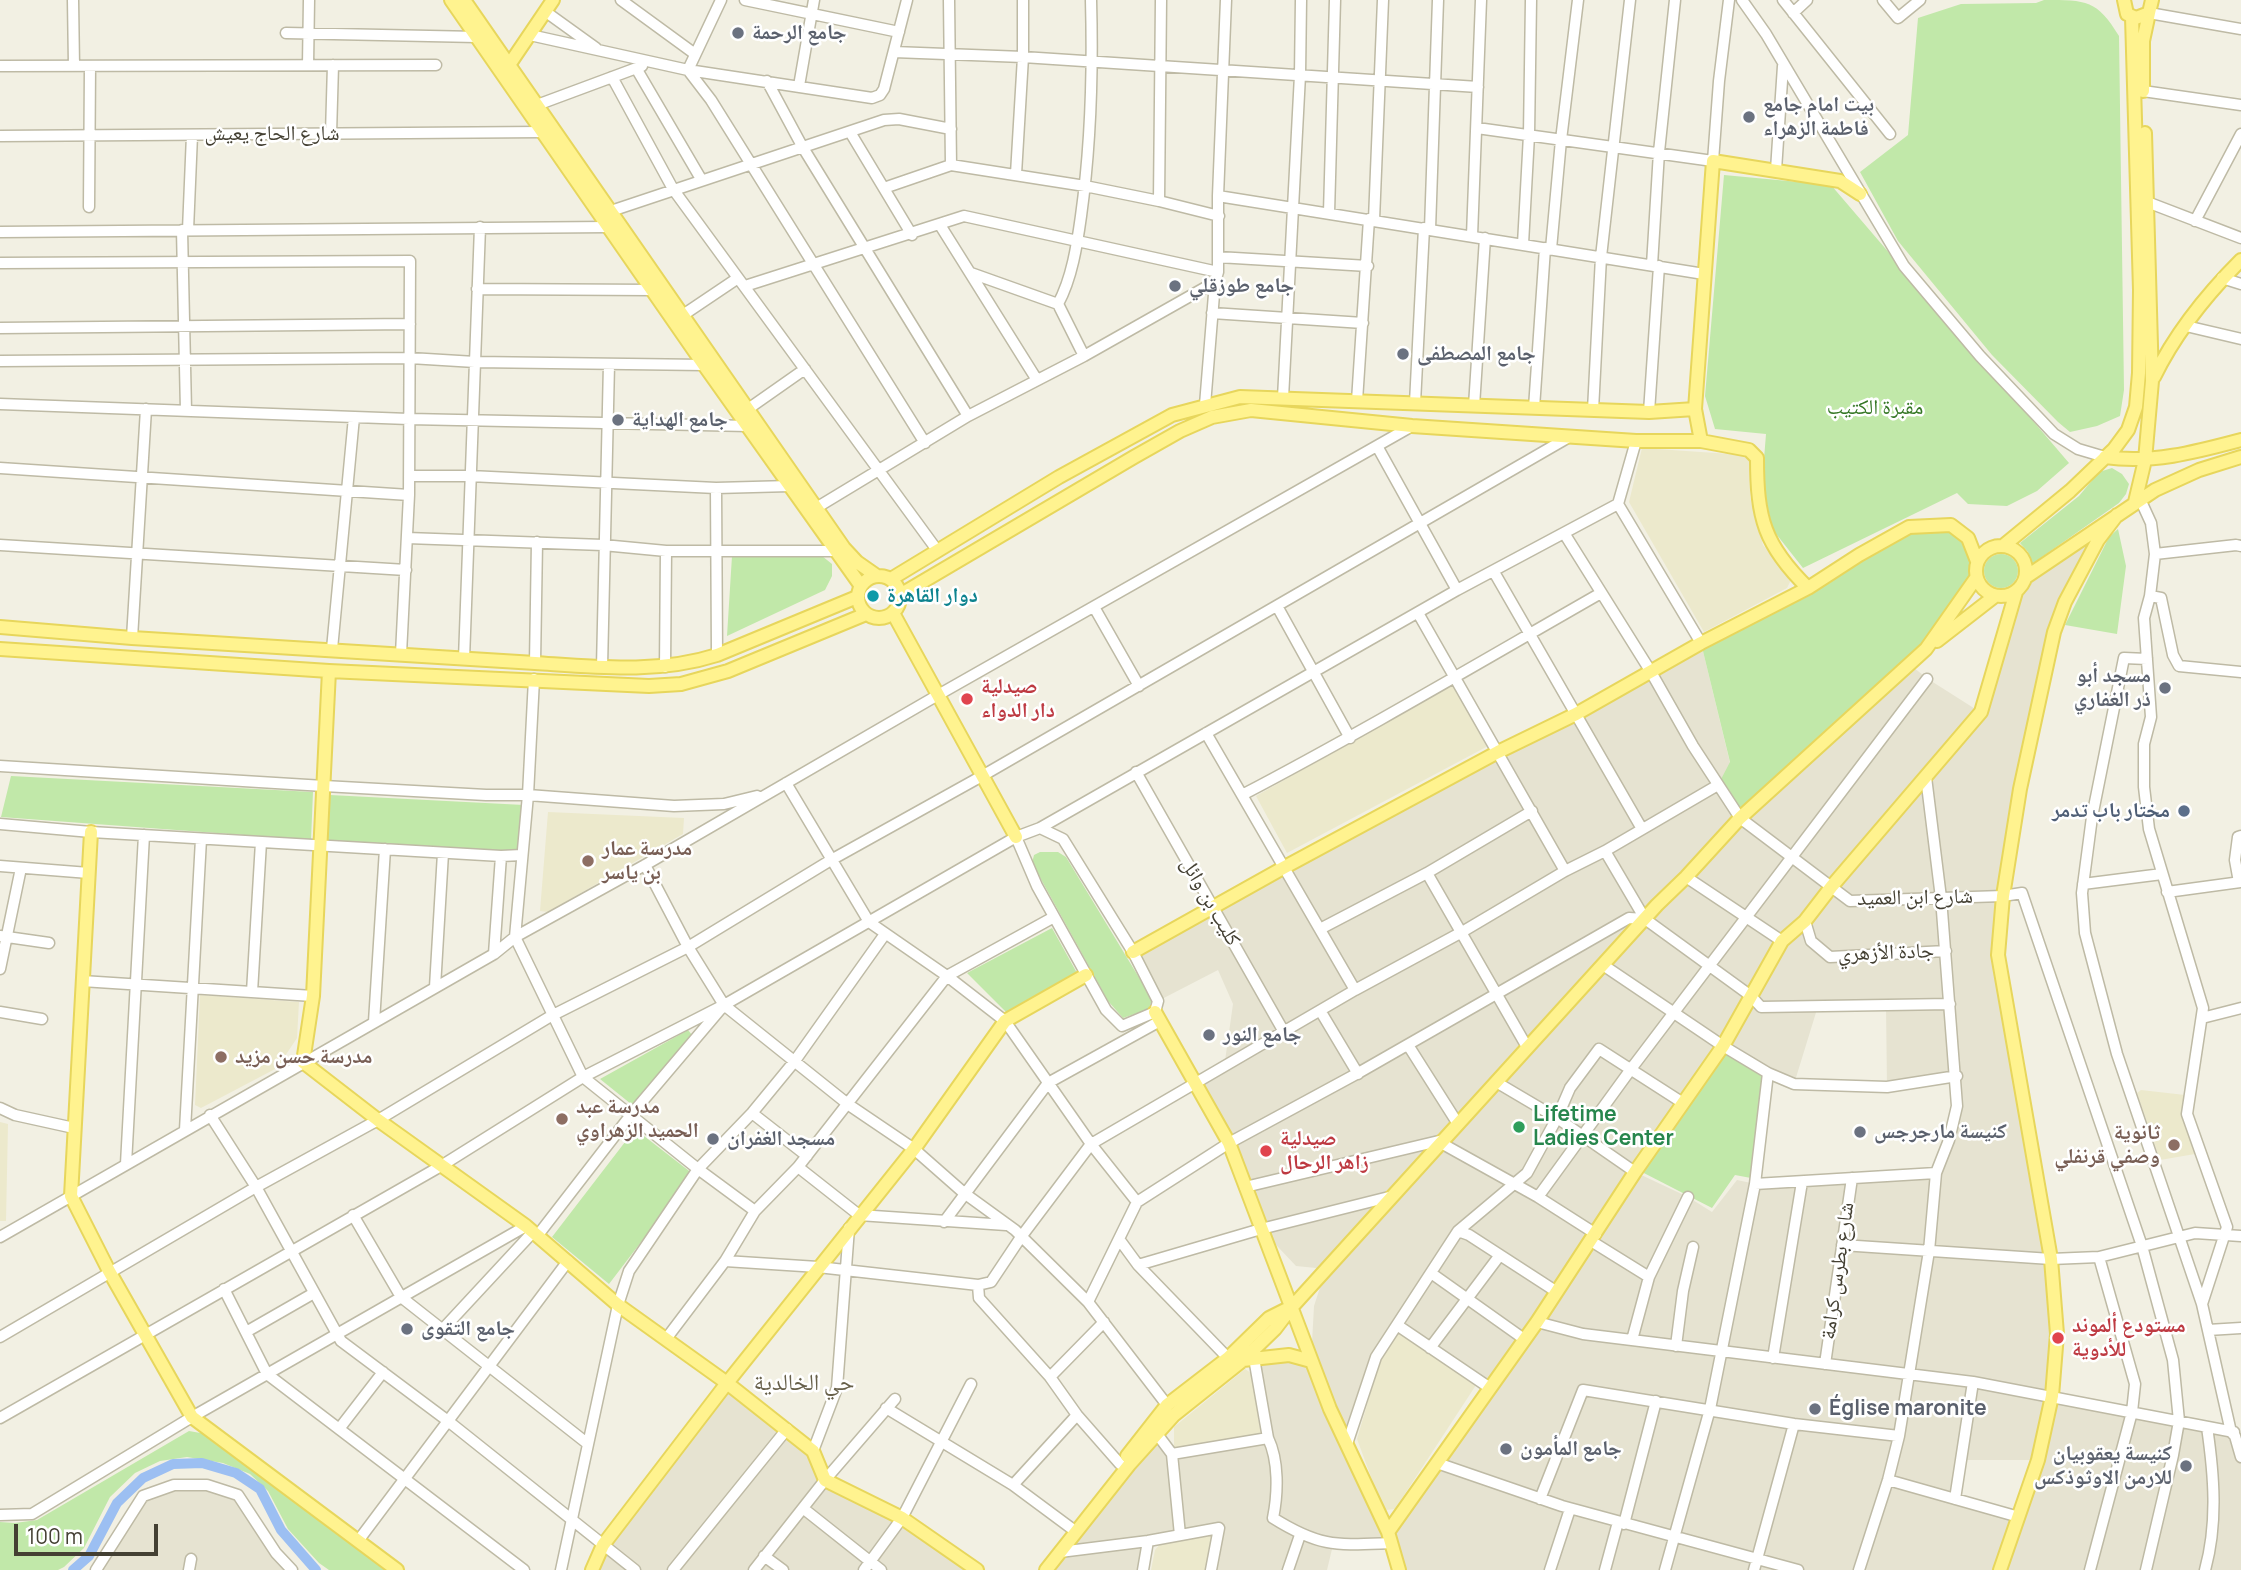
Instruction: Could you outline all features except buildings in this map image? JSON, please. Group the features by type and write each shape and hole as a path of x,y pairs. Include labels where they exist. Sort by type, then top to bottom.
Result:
{"main road":[{"path":"451,0 835,551 859,591 858,603 866,614"},
{"path":"464,0 844,548 857,562 877,576"},
{"path":"509,65 553,0"},
{"path":"2137,501 2145,460 2152,381 2143,41 2152,0"},
{"path":"2124,6 2141,18 2148,13"},
{"path":"2003,546 2070,491 2105,457 2127,430 2138,392 2140,290 2124,6"},
{"path":"1701,442 1695,409 1713,161 1840,181 1860,194"},
{"path":"2152,381 2165,353 2222,278 2241,260"},
{"path":"0,627 464,659 602,667 665,667 717,655 859,591 870,577 891,579 1059,477 1172,415 1205,405 1240,397 1649,412 1695,409"},
{"path":"900,595 1180,431 1212,417 1251,411 1412,426 1636,441 1701,442 1749,450 1757,458 1757,494 1770,543 1789,570 1808,588"},
{"path":"2105,457 2145,460 2188,454 2241,440"},
{"path":"1390,1537 1437,1462 1537,1322 1634,1172 1723,1045 1782,941 1805,921 1981,712 2016,592 2025,577 2137,501 2177,480 2241,457"},
{"path":"2124,460 2134,471 2140,484"},
{"path":"2000,1570 2038,1460 2052,1396 2057,1334 2051,1259 1998,955 2003,896 2020,789 2054,632 2065,602 2098,540 2117,515"},
{"path":"1133,952 1283,868 1808,588 1909,527 1951,525 1968,537 1977,561 1976,578 1926,649"},
{"path":"1977,561 1988,549 2003,546 2012,548 2024,560 2025,577"},
{"path":"1976,578 1983,590 1996,596 2016,592"},
{"path":"0,649 329,671 649,685 681,684 728,671 866,614 882,618 893,613 900,601 900,595 891,579"},
{"path":"1046,1570 1129,1465 1174,1415 1248,1359 1392,1196 1740,818 1926,649 1996,596"},
{"path":"893,613 1016,837"},
{"path":"329,671 313,996 303,1062 378,1120 532,1231 618,1305 727,1382 786,1429 813,1451 825,1480 902,1518 977,1570"},
{"path":"91,832 71,1196 109,1271 192,1417 397,1570"},
{"path":"592,1570 603,1545 727,1382 914,1149 1005,1021 1086,975"},
{"path":"1157,1016 1229,1143 1330,1409 1390,1537 1399,1570"},
{"path":"1037,1570 1167,1405 1228,1358 1269,1318 1291,1308"},
{"path":"1248,1359 1289,1355 1311,1361"}],"street":[{"path":"74,0 74,66"},
{"path":"309,0 309,65"},
{"path":"621,0 695,54"},
{"path":"688,70 721,0"},
{"path":"745,0 899,32"},
{"path":"799,86 814,0"},
{"path":"530,35 688,70 872,98 880,95 884,89 907,0"},
{"path":"949,0 951,165"},
{"path":"1016,174 1023,57 1023,0"},
{"path":"1058,304 1065,292 1077,242 1085,186 1092,61 1091,0"},
{"path":"1159,201 1161,0"},
{"path":"1205,405 1218,257 1226,0"},
{"path":"1283,398 1300,75 1301,0"},
{"path":"1329,213 1335,0"},
{"path":"1357,401 1372,220 1383,0"},
{"path":"1415,403 1436,84 1438,0"},
{"path":"1472,236 1481,0"},
{"path":"1522,244 1529,135 1531,0"},
{"path":"1534,408 1548,248 1578,0"},
{"path":"1593,410 1601,257 1630,0"},
{"path":"1649,412 1659,152 1675,0"},
{"path":"1477,128 1713,161 1729,0"},
{"path":"1742,0 1766,34 1904,266 1980,356 2054,434 2078,449 2105,457"},
{"path":"1783,0 1890,134"},
{"path":"1793,13 1807,0"},
{"path":"1883,0 1898,18 1920,0"},
{"path":"546,12 599,51"},
{"path":"2148,13 2241,29"},
{"path":"286,33 477,37"},
{"path":"894,52 1092,61 1224,72 1478,87"},
{"path":"537,105 654,63"},
{"path":"331,134 333,65"},
{"path":"0,66 436,65"},
{"path":"1776,170 1783,65"},
{"path":"89,207 90,66"},
{"path":"636,68 701,179"},
{"path":"688,70 711,100 925,443"},
{"path":"612,77 673,189 937,550"},
{"path":"767,81 802,146 968,416"},
{"path":"2143,91 2241,105"},
{"path":"611,211 701,179 892,119 951,129"},
{"name":"شارع الحاج يعيش","path":"0,135 543,132"},
{"path":"850,132 912,235"},
{"path":"2195,221 2241,134"},
{"path":"186,411 182,262 192,135"},
{"path":"884,188 951,165 1085,186 1219,216"},
{"path":"1218,196 1704,274"},
{"path":"2147,202 2241,238"},
{"path":"683,315 741,282 912,235 964,216 1216,277"},
{"path":"940,225 1037,380"},
{"path":"0,232 609,227"},
{"path":"464,659 480,228"},
{"path":"1474,406 1485,238"},
{"path":"1218,257 1367,266"},
{"path":"0,263 410,261 409,495 401,654"},
{"path":"971,273 1058,304 1084,356"},
{"path":"816,508 968,416 1084,356 1216,277"},
{"path":"2222,278 2241,284"},
{"path":"477,289 653,290"},
{"path":"1212,313 1363,323"},
{"path":"0,328 410,324"},
{"path":"2186,326 2241,339"},
{"path":"0,361 410,358 475,362 704,365"},
{"path":"602,667 609,364"},
{"path":"748,409 806,369"},
{"path":"0,404 410,419 472,418 748,426"},
{"path":"132,638 146,409"},
{"path":"332,649 354,417"},
{"path":"0,1237 494,954 515,937 1412,426"},
{"path":"0,1337 109,1271 378,1120 551,1016 688,947 831,860 1139,686 1569,436"},
{"path":"0,1418 441,1166 583,1077 724,1005 1016,837 1040,828 1457,590 1618,504 1636,441"},
{"path":"1377,446 1457,590"},
{"path":"0,468 409,495"},
{"path":"409,476 470,476 716,488 790,486"},
{"path":"716,488 717,655"},
{"path":"2137,501 2151,523 2155,554 2150,596 2144,618 2151,718 2144,744 2144,788 2149,830 2203,1008 2187,1114 2227,1227 2202,1304"},
{"path":"1618,504 1701,643"},
{"name":"شارع ابن العميد","path":"1563,533 1740,818 1850,901 2003,896"},
{"path":"407,538 603,545 666,551 835,551"},
{"path":"535,663 537,542"},
{"path":"2155,554 2239,544"},
{"path":"0,545 406,570"},
{"path":"665,667 666,551"},
{"path":"1494,572 1642,829"},
{"path":"1242,795 1350,738 1453,676 1601,593"},
{"path":"2150,596 2161,598 2173,655 2179,666 2241,672"},
{"path":"1277,606 1350,738"},
{"path":"1094,607 1139,686"},
{"path":"1418,614 1565,871"},
{"path":"2147,659 2124,658 2092,817 2083,884 2085,933 2117,1054 2202,1304 2241,1457"},
{"path":"534,679 528,795 515,937 551,1016 583,1077 755,1211"},
{"path":"1538,1197 1631,1069 1927,679"},
{"path":"1206,733 1355,990"},
{"path":"0,766 486,795 528,795 674,806 724,804 767,794"},
{"name":"كليب بن وائل","path":"1136,772 1284,1032"},
{"path":"1859,1570 1899,1436 1929,1251 1936,1173 1949,1140 1957,1106 1957,1076 1946,951 1926,777"},
{"path":"786,783 869,922 947,976 1005,1021 1091,1144 1137,1202"},
{"path":"725,1261 818,1267 978,1285 990,1282 1091,1144 1355,990 1462,932 1718,785"},
{"path":"1320,929 1427,873 1532,811"},
{"path":"0,824 201,839 522,855"},
{"path":"1040,828 1063,839 1133,952 1158,1001 1157,1016"},
{"path":"127,1164 144,835"},
{"path":"2167,892 2240,882 2235,860 2238,837 2241,836"},
{"path":"1016,837 1037,886 1106,1010 1122,1027 1157,1016"},
{"path":"185,1130 201,839"},
{"path":"251,992 261,842"},
{"path":"374,1021 385,849"},
{"path":"1605,851 1645,919 1751,996 1761,1007 1950,1004"},
{"path":"435,987 443,853"},
{"path":"494,954 500,856"},
{"path":"645,865 688,947 724,1005 849,1105 914,1149 964,1193 1021,1237 1088,1302 1167,1405"},
{"path":"0,866 89,873"},
{"path":"0,969 4,937 21,868"},
{"path":"1427,873 1527,1048"},
{"path":"2083,884 2162,874"},
{"path":"1686,877 1782,941"},
{"path":"2003,896 2022,893 2142,1246 2173,1360 2179,1421 2146,1570"},
{"path":"666,1339 725,1261 755,1211 798,1167 849,1105 947,976 1054,917"},
{"path":"1088,1302 1137,1202 1229,1143 1358,1074 1629,918 1645,919"},
{"name":"جادة الأزهري","path":"1805,921 1811,941 1830,957 1946,951"},
{"path":"561,1570 618,1305 629,1271 698,1169 752,1113 794,1062 885,934"},
{"path":"4,937 50,943"},
{"path":"1603,965 1723,1045 1768,1073 1794,1084 1888,1087 1957,1076"},
{"path":"82,981 313,996"},
{"path":"443,1329 532,1231 724,1005"},
{"path":"2202,1018 2241,1008"},
{"path":"0,1012 42,1019"},
{"path":"1321,1012 1358,1074"},
{"path":"944,1222 1048,1083 1157,1016"},
{"path":"1408,1045 1458,1124"},
{"path":"1347,1444 1376,1357 1396,1325 1458,1231 1516,1185 1527,1173 1557,1118 1570,1087 1599,1049 1683,1103"},
{"path":"1665,1570 1710,1409 1755,1184 1768,1073"},
{"path":"1496,1082 1557,1118 1634,1172"},
{"path":"0,1108 15,1115 74,1128"},
{"path":"752,1113 807,1156"},
{"path":"210,1115 256,1187 341,1341 448,1421 635,1570"},
{"path":"1245,1187 1442,1142 1538,1197 1650,1277"},
{"path":"798,1167 859,1216 1007,1225"},
{"path":"1755,1184 1936,1173"},
{"name":"شارع بطرس كرامة","path":"1825,1364 1852,1178"},
{"path":"1773,1358 1802,1182"},
{"path":"1138,1265 1261,1229 1392,1196"},
{"path":"1632,1340 1650,1277 1688,1196"},
{"path":"354,1215 401,1297 588,1444"},
{"path":"813,1451 836,1388 849,1228"},
{"path":"0,1515 32,1514 192,1417 401,1297 532,1231"},
{"path":"1458,1231 1469,1235 1557,1292"},
{"path":"1842,1245 2051,1259 2099,1256 2195,1233 2241,1236"},
{"path":"1119,1239 1138,1265 1228,1358"},
{"path":"1676,1346 1683,1291 1693,1247"},
{"path":"1430,1348 1500,1255"},
{"path":"2090,1570 2132,1412 2135,1384 2099,1256"},
{"path":"358,1541 568,1261"},
{"path":"1431,1273 1524,1339"},
{"path":"978,1285 979,1298 1050,1377 1077,1415 1120,1464"},
{"path":"224,1289 267,1374 524,1570"},
{"path":"246,1332 314,1293"},
{"path":"1050,1377 1104,1322"},
{"path":"1537,1322 1583,1335 1973,1382 2236,1433"},
{"path":"1396,1325 1490,1388"},
{"path":"2208,1330 2241,1328"},
{"path":"1248,1359 1268,1438 1273,1447 1277,1497 1273,1518 1300,1535 1333,1545 1390,1537"},
{"path":"339,1429 383,1372"},
{"path":"1955,1499 1973,1382"},
{"path":"868,1566 902,1518 971,1384"},
{"path":"1540,1499 1583,1390 1794,1424 1899,1436"},
{"path":"754,1570 825,1480 895,1399"},
{"path":"1605,1570 1656,1401"},
{"path":"887,1408 1013,1485 1071,1528"},
{"path":"1013,1485 1077,1415"},
{"path":"1755,1565 1794,1424"},
{"path":"2205,1570 2212,1544 2213,1472 2207,1427"},
{"path":"673,1570 786,1429"},
{"path":"1157,1434 1172,1454 1181,1535"},
{"path":"1172,1454 1268,1438"},
{"path":"1437,1462 1570,1509 1675,1538 1755,1565 1798,1570"},
{"path":"1888,1480 2019,1517"},
{"path":"96,1570 144,1496 174,1485 207,1485 238,1495 276,1553 292,1570"},
{"path":"804,1509 868,1566 881,1570"},
{"path":"1550,1570 1570,1509"},
{"path":"1060,1552 1148,1541 1219,1528 1211,1570"},
{"path":"1288,1570 1300,1535"},
{"path":"1143,1570 1148,1541"},
{"path":"764,1556 783,1570"}],"shaded area":[{"path":"1642,448 1745,455 1750,461 1750,497 1763,545 1788,573 1791,580 1787,588 1704,632 1629,502"},
{"path":"2117,515 2065,602 2045,668 1998,955 2051,1259 2052,1396 2241,1434 2241,1570 1399,1570 1392,1543 1333,1545 1327,1570 1211,1570 1218,1529 1148,1541 1143,1570 1046,1570 1157,1434 1172,1454 1268,1438 1254,1358 1311,1361 1314,1306 1326,1269 1296,1266 1261,1229 1196,1084 1224,1068 1233,1004 1218,970 1158,1001 1133,952 1701,643 1730,763 1909,664 1980,712 2016,592 2026,577","holes":["1818,1006 1886,1006 1887,1087 1957,1076 1949,1140 1936,1173 1756,1184 1737,1180 1712,1212 1688,1197 1635,1172 1723,1046 1794,1084","1397,1326 1490,1389 1388,1531 1347,1444 1376,1357","1961,1460 2038,1460 2019,1517 1955,1498"]},
{"path":"1452,685 1488,746 1287,853 1256,796"},
{"path":"548,812 684,818 683,834 548,912 540,911"},
{"path":"200,995 299,1002 297,1038 277,1068 201,1108 195,1105"},
{"path":"2141,1090 2185,1095 2184,1117 2195,1154 2160,1160 2137,1093"},
{"path":"0,1122 8,1124 6,1221 0,1221"},
{"path":"1398,1331 1478,1382 1395,1509 1386,1510 1380,1501 1357,1439 1381,1357"},
{"path":"1245,1369 1251,1373 1261,1435 1174,1450 1174,1427"},
{"path":"727,1383 813,1451 825,1480 902,1518 977,1570 592,1570"},
{"path":"174,1485 207,1485 238,1495 292,1570 96,1570 143,1496"},
{"path":"1212,1534 1206,1570 1151,1570 1155,1550 1160,1544"}],"green space":[{"path":"2044,0 2089,4 2104,15 2119,36 2124,390 2120,416 2097,426 2070,432 1992,355 1898,241 1860,172 1908,135 1918,18 1961,4 2036,3"},
{"name":"مقبرة الكتيب","path":"1724,175 1831,185 2069,463 2037,491 2007,506 1968,504 1957,493 1803,568 1773,530 1762,484 1766,434 1715,429 1705,396"},
{"path":"2112,468 2122,474 2129,484 2119,503 2032,564 2028,552 2020,543 2079,496 2099,472"},
{"path":"1951,525 1977,561 1975,574 1926,649 1740,818 1718,785 1730,762 1701,643 1909,527"},
{"path":"2118,529 2126,566 2117,634 2065,625 2109,537"},
{"path":"2001,554 2013,559 2018,571 2013,583 2001,588 1989,583 1984,571 1989,559"},
{"path":"732,556 822,556 832,564 832,576 825,590 727,636"},
{"path":"11,776 313,792 311,840 1,817"},
{"path":"330,795 524,805 521,854 326,842"},
{"path":"1040,852 1058,852 1066,857 1152,999 1149,1009 1123,1018 1108,1001 1032,863 1034,855"},
{"path":"1052,928 1077,973 1006,1012 967,973"},
{"path":"688,1030 692,1035 636,1108 600,1079"},
{"path":"1727,1053 1763,1074 1751,1178 1735,1175 1712,1208 1638,1170"},
{"path":"635,1129 693,1174 609,1284 552,1237"},
{"path":"189,1431 206,1434 385,1570 329,1570 319,1563 288,1529 268,1491 250,1474 223,1463 187,1457 160,1461 135,1473 110,1497 84,1548 64,1567 58,1570 0,1570 0,1522 37,1520"}],"waterway":[{"path":"73,1570 89,1556 117,1503 143,1478 173,1464 202,1463 236,1473 260,1489 281,1530 316,1570"}],"place":[{"name":"جامع الرحمة","path":"738,33"},
{"name":"بيت امام جامع فاطمة الزهراء","path":"1749,117"},
{"name":"جامع طوزقلي","path":"1175,286"},
{"name":"جامع المصطفى","path":"1403,354"},
{"name":"جامع الهداية","path":"618,420"},
{"name":"دوار القاهرة","path":"873,596"},
{"name":"مسجد أبو ذر الغفاري","path":"2165,688"},
{"name":"صيدلية دار الدواء","path":"967,699"},
{"name":"مختار باب تدمر","path":"2184,811"},
{"name":"مدرسة عمار بن ياسر","path":"588,861"},
{"name":"جامع النور","path":"1209,1035"},
{"name":"مدرسة حسن مزيد","path":"221,1057"},
{"name":"مدرسة عبد الحميد الزهراوي","path":"562,1119"},
{"name":"Lifetime Ladies Center","path":"1519,1127"},
{"name":"كنيسة مارجرجس","path":"1860,1132"},
{"name":"مسجد الغفران","path":"713,1139"},
{"name":"ثانوية وصفي قرنفلي","path":"2174,1145"},
{"name":"صيدلية زاهر الرحال","path":"1266,1151"},
{"name":"جامع التقوى","path":"407,1329"},
{"name":"مستودع ألموند للأدوية","path":"2058,1338"},
{"name":"Église maronite","path":"1815,1409"},
{"name":"جامع المأمون","path":"1506,1449"},
{"name":"كنيسة يعقوبيان للارمن الاوثوذكس","path":"2186,1466"}],"district":[{"name":"حي الخالدية","path":"804,1384"}]}
